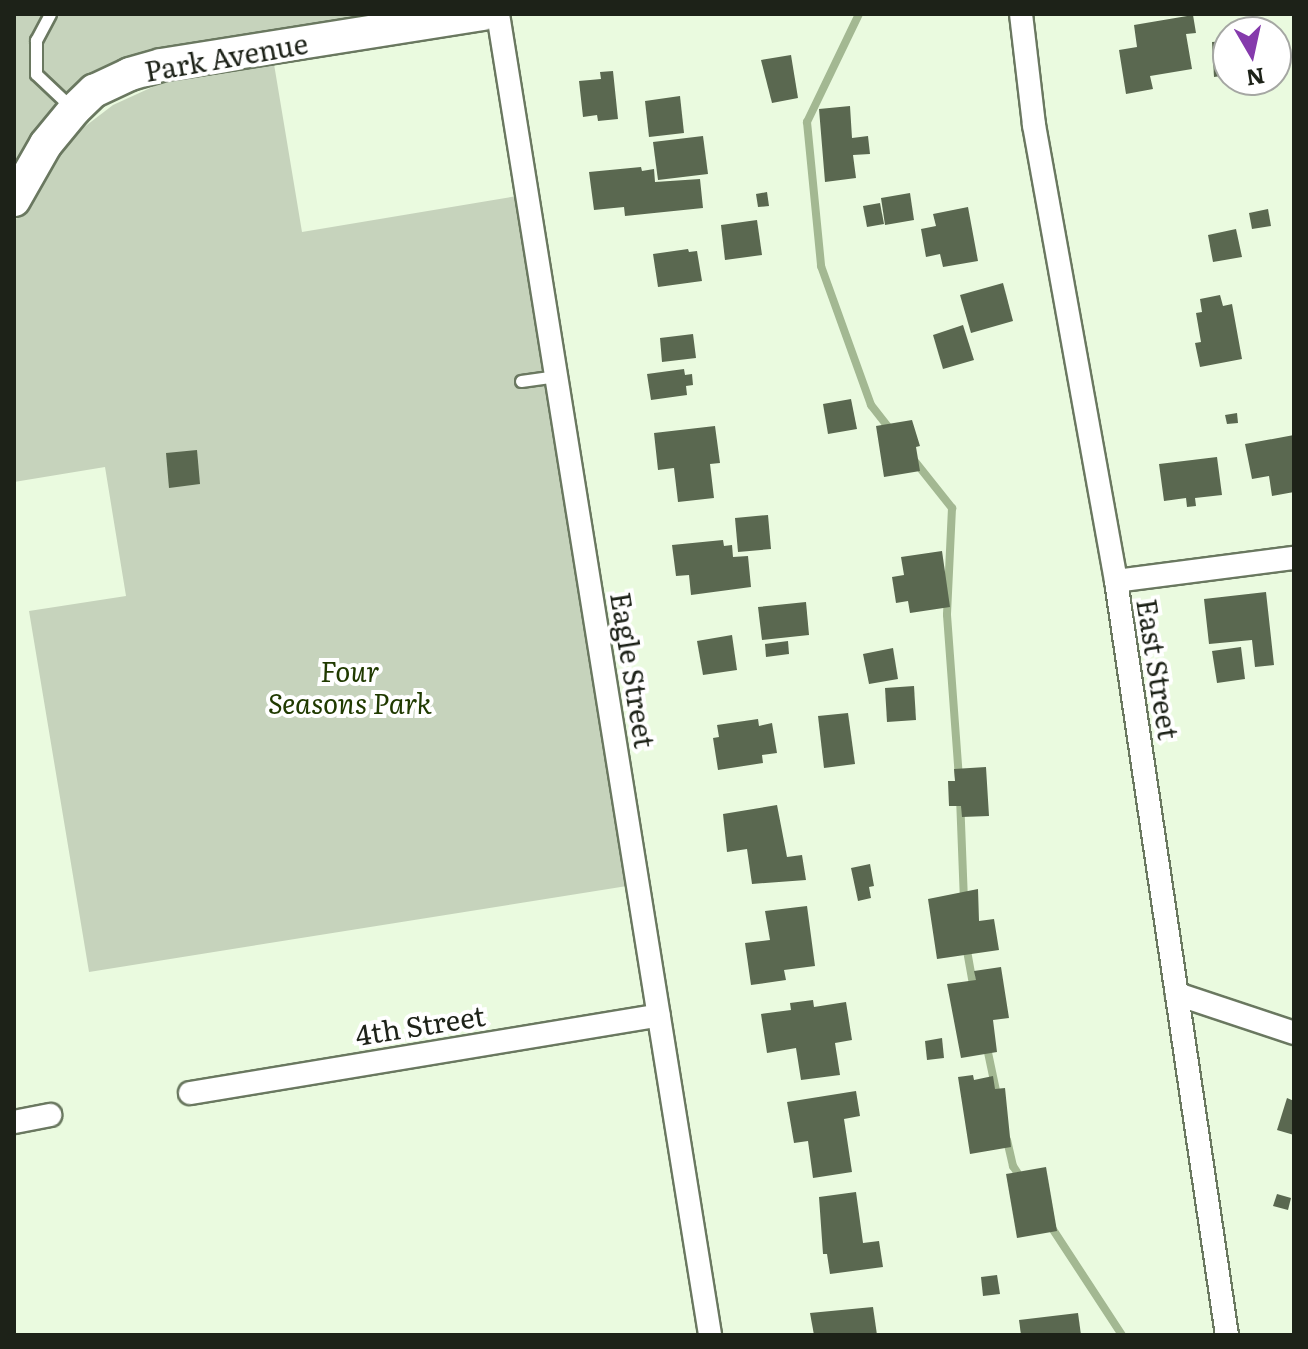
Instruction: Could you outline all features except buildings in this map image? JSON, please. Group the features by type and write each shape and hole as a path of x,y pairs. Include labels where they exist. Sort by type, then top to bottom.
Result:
{"street":[{"name":"Park Avenue","path":"14,200 46,144 74,110 94,91 130,74 161,65 483,14"},
{"name":"Eagle Street","path":"498,14 710,1335"},
{"name":"East Street","path":"1021,14 1034,125 1116,581 1227,1335"},
{"path":"1116,581 1294,558"},
{"path":"1177,994 1294,1033"},
{"name":"4th Street","path":"190,1093 659,1015"},
{"path":"14,1122 50,1115"}],"lane":[{"path":"50,14 36,40 36,74 74,110"},
{"path":"521,381 557,376"}],"green space":[{"path":"14,14 393,14 159,51 14,171"},
{"name":"Four Seasons Park","path":"274,64 302,232 517,196 627,886 89,972 29,611 126,596 105,467 14,482 14,223 34,185 79,131 113,105 159,84"}],"waterway":[{"path":"859,14 807,122 821,266 871,405 892,432"},
{"path":"913,459 952,508 947,615 959,779"},
{"path":"960,797 964,899"},
{"path":"966,945 974,990"},
{"path":"986,1043 998,1100"},
{"path":"1007,1140 1013,1166 1022,1180"},
{"path":"1050,1225 1122,1335"}]}
